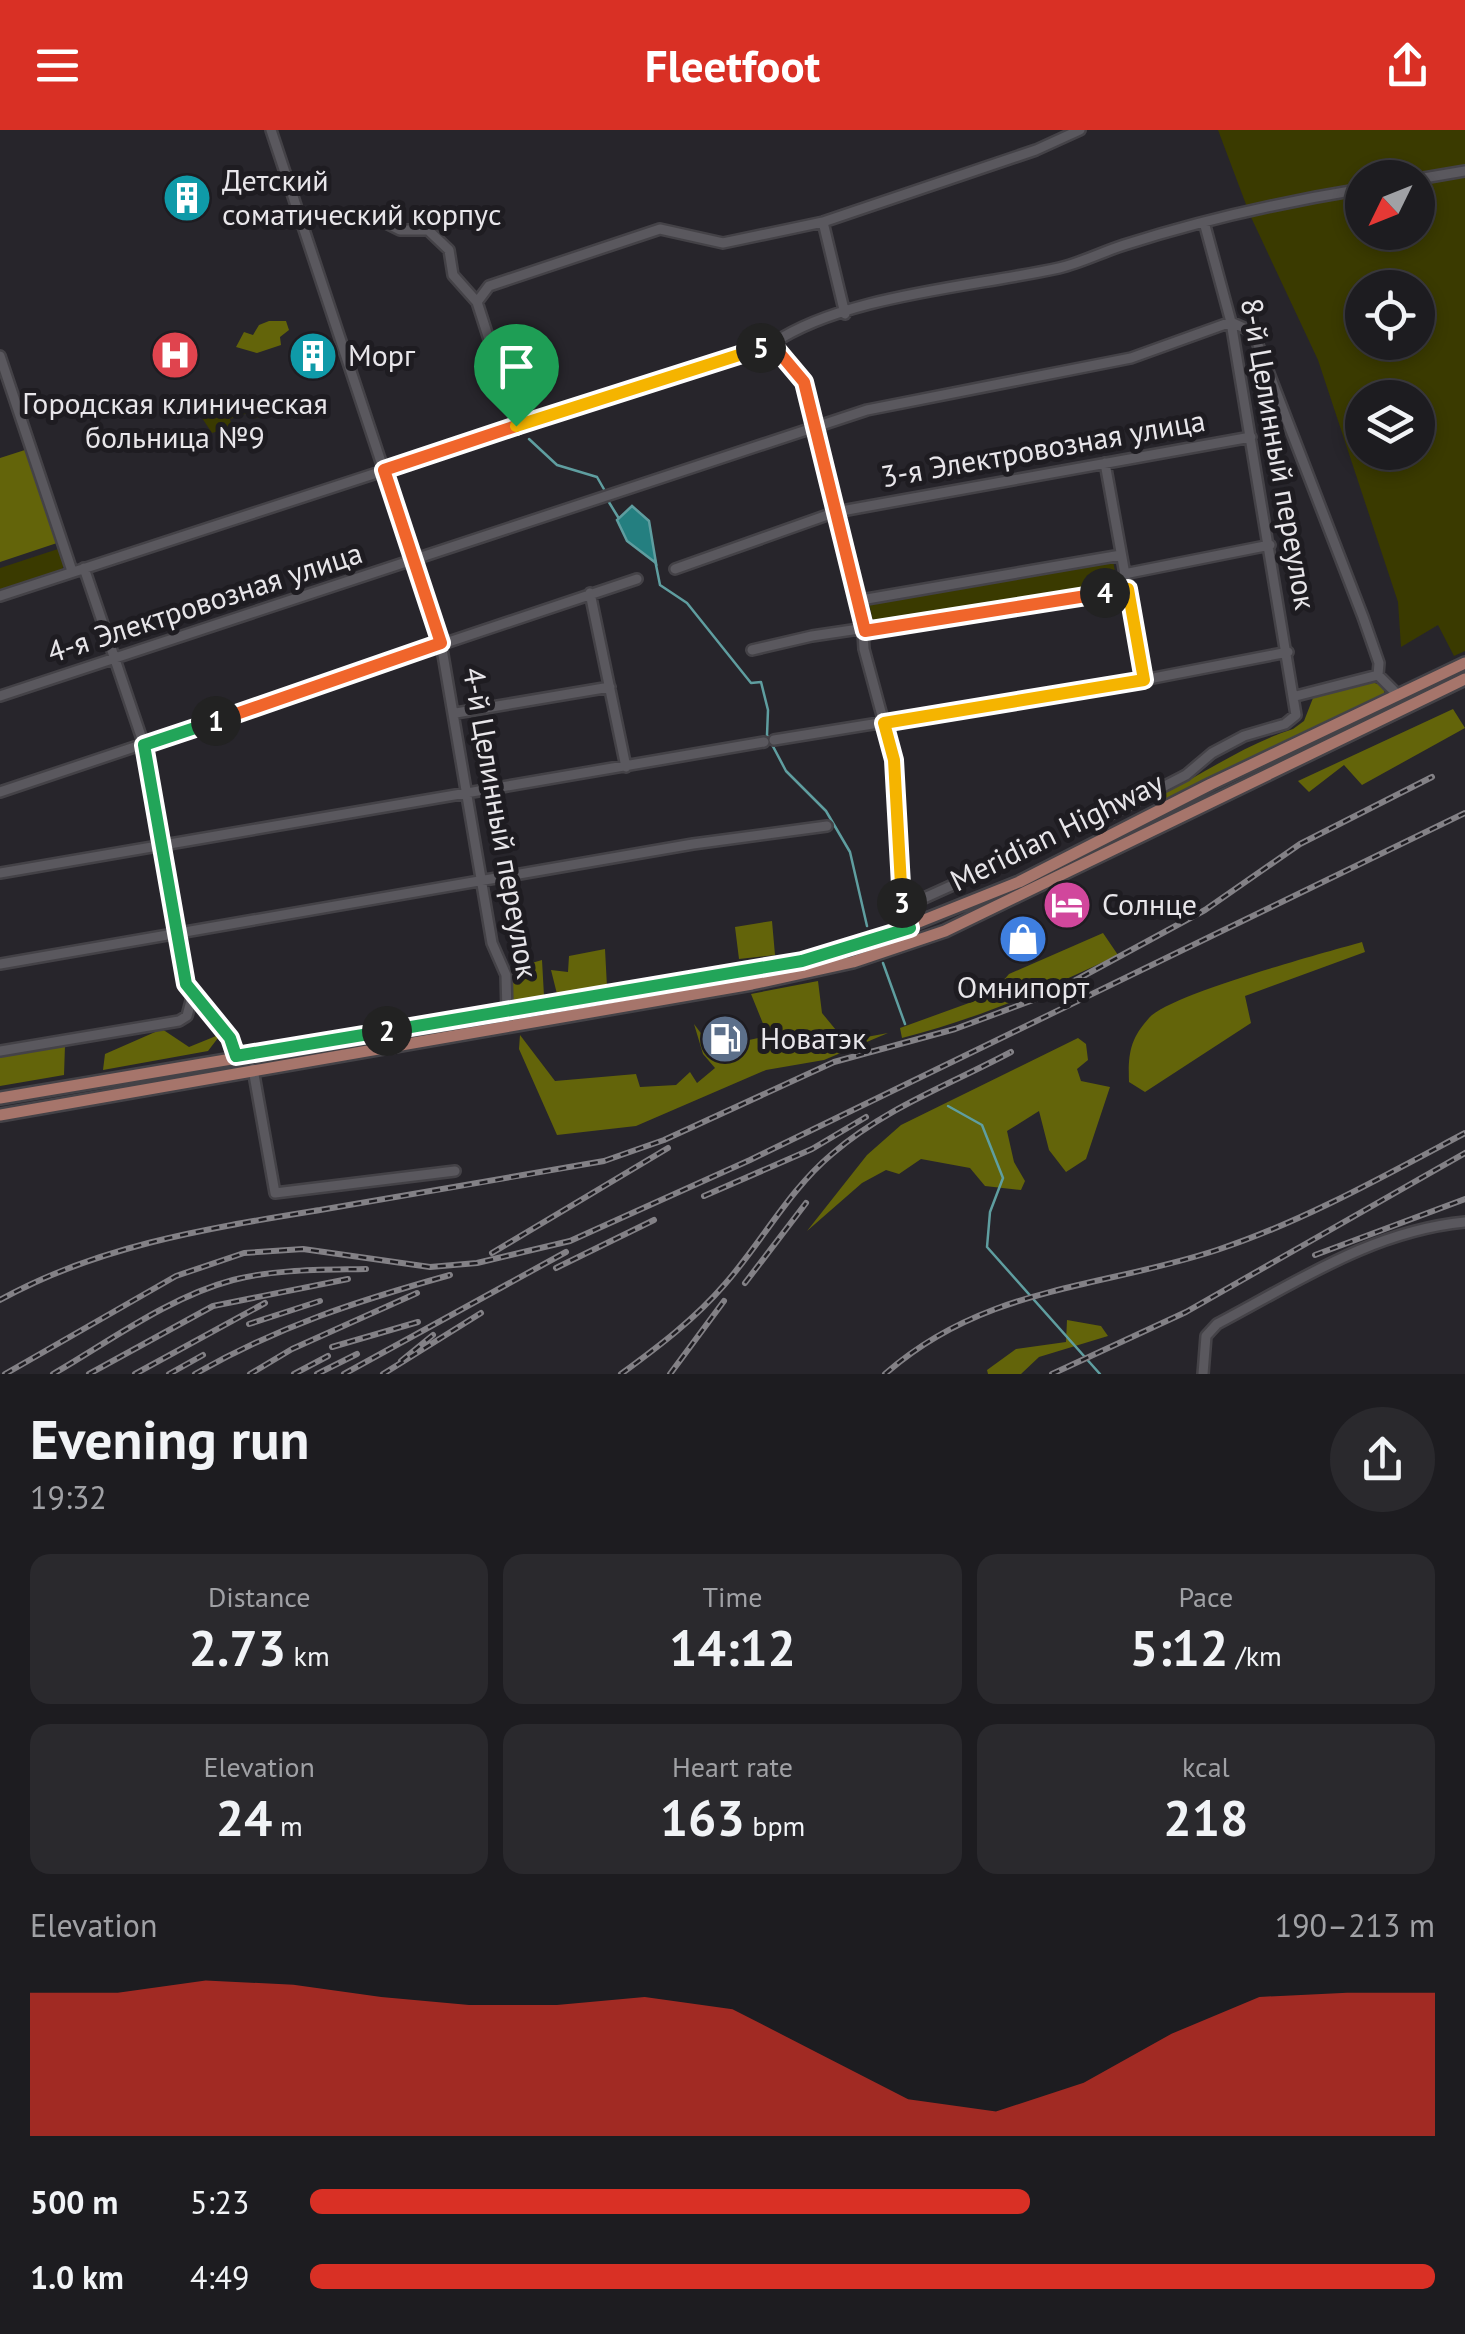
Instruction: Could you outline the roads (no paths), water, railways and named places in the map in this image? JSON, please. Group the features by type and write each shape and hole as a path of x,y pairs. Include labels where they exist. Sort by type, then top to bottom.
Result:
{"main road":[{"name":"Meridian Highway","path":"0,1098 802,961 910,928 1019,882 1465,663"},
{"name":"Meridian Highway","path":"0,1115 752,984 853,962 915,942 1034,890 1465,680"},
{"path":"1398,695 1404,708"},
{"path":"910,928 915,942"}],"street":[{"name":"4-й Целинный переулок","path":"271,130 441,643 456,713 492,942 506,975 507,1012"},
{"path":"477,302 488,286 660,229 723,243 824,222 1036,150 1080,130"},
{"path":"1435,177 1465,171"},
{"path":"0,596 772,344 792,331 845,314 960,284 1062,267 1204,222 1345,193"},
{"path":"824,222 845,314"},
{"name":"8-й Целинный переулок","path":"1204,222 1231,322 1296,696"},
{"path":"386,223 400,230 428,230 449,250 459,285 477,302 516,426"},
{"path":"1231,322 1252,332 1363,618 1379,662 1378,676"},
{"name":"4-я Электровозная улица","path":"0,696 867,410 1131,358 1231,322"},
{"path":"772,344 804,382 861,600 864,649 894,760 902,908 910,928"},
{"path":"0,356 72,572"},
{"name":"3-я Электровозная улица","path":"675,569 836,512 1251,437"},
{"path":"1105,463 1144,680"},
{"path":"1124,574 1270,546"},
{"path":"861,600 1121,554"},
{"path":"84,568 144,745 186,984 230,1038 236,1056"},
{"path":"0,792 637,580"},
{"path":"752,650 1128,589"},
{"path":"590,593 626,767"},
{"path":"0,873 1144,680 1288,652"},
{"path":"1378,676 1398,695"},
{"path":"1102,819 1186,775 1244,736 1285,724 1296,715 1296,696 1378,676"},
{"path":"456,713 610,687"},
{"path":"0,964 481,884 693,844 827,826"},
{"path":"902,908 1019,855"},
{"path":"0,1052 178,1021 186,1016 193,993"},
{"path":"253,1069 275,1193 455,1171"},
{"path":"1203,1374 1206,1336 1216,1324 1302,1275 1362,1247 1465,1222"}],"water":[{"path":"632,506 649,521 656,563 627,541 617,520"}],"waterway":[{"path":"529,439 557,465 597,477 605,491"},
{"path":"607,499 618,517"},
{"path":"655,560 660,585 687,603 751,683 761,682 768,710 767,735 786,771 826,811 850,852 867,926"},
{"path":"883,963 905,1024"},
{"path":"948,1106 982,1125 1003,1178 990,1212 987,1247 1100,1374"}],"railway":[{"path":"0,1300 76,1265 156,1241 604,1161 664,1140 834,1062 955,1029 1052,993 1205,910 1300,844 1432,777"},
{"path":"5,1374 176,1276 244,1253 303,1249 430,1267 477,1263 570,1241 750,1160 1465,813"},
{"path":"621,1374 676,1332 713,1297 802,1184 832,1154 896,1110 1011,1052"},
{"path":"704,1196 812,1149 866,1117"},
{"path":"885,1374 923,1345 962,1323 1003,1306 1173,1263 1249,1239 1343,1197 1465,1133"},
{"path":"492,1253 668,1148"},
{"path":"1052,1374 1186,1312 1465,1153"},
{"path":"1315,1255 1465,1199"},
{"path":"745,1283 806,1203"},
{"path":"556,1268 654,1220"},
{"path":"344,1374 566,1252"},
{"path":"53,1374 140,1321 209,1288 266,1274 366,1269"},
{"path":"195,1374 319,1316 450,1275"},
{"path":"89,1374 213,1306 348,1279"},
{"path":"250,1374 292,1349 417,1293"},
{"path":"249,1324 320,1301"},
{"path":"670,1374 724,1301"},
{"path":"135,1374 265,1303"},
{"path":"383,1374 481,1313"},
{"path":"332,1347 418,1322"},
{"path":"401,1361 433,1335"},
{"path":"317,1374 357,1354"},
{"path":"169,1374 203,1355"},
{"path":"294,1374 328,1356"}],"place":[{"name":"Детский соматический корпус","path":"187,198"},
{"name":"Городская клиническая больница №9","path":"175,355"},
{"name":"Морг","path":"313,356"},
{"name":"Солнце","path":"1067,905"},
{"name":"Омнипорт","path":"1023,939"},
{"name":"Новатэк","path":"725,1039"}]}
